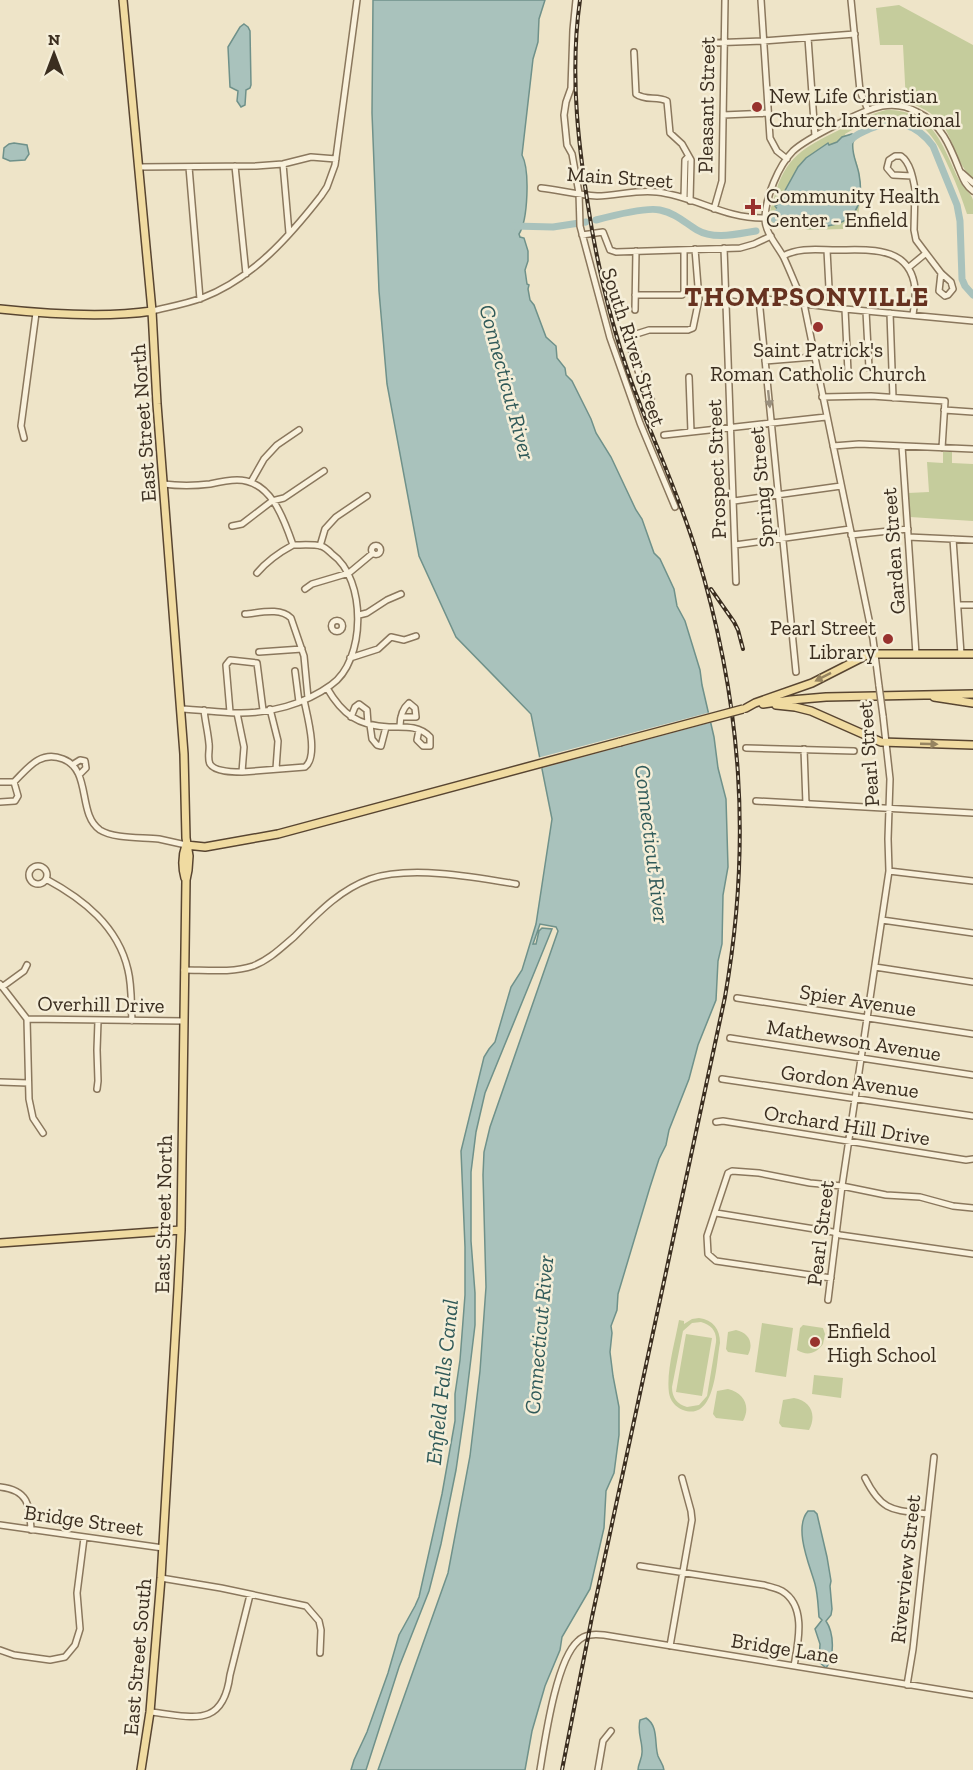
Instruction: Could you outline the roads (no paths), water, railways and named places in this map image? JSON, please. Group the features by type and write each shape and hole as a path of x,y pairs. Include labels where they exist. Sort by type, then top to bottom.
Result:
{"main road":[{"name":"East Street North","path":"123,0 152,311 184,754 186,845 189,856 186,880 184,970 181,1230 163,1548"},
{"path":"0,309 36,313 82,314 152,311"},
{"path":"745,709 755,703 819,680 865,655 973,654"},
{"path":"186,845 205,847 278,834 768,704 826,697 973,694"},
{"path":"919,695 973,703"},
{"path":"768,704 807,709 876,741 973,745"},
{"path":"0,1243 181,1230"},
{"name":"East Street South","path":"141,1770 150,1712 163,1548"}],"street":[{"path":"152,311 200,299 246,274 273,252 321,196 333,173 336,159 357,0"},
{"name":"South River Street","path":"576,0 572,37 571,88 564,115 567,144 572,154 579,193 582,235 610,338 640,423 675,507"},
{"name":"Pleasant Street","path":"714,209 722,182 724,0"},
{"path":"761,0 771,141 780,154 787,159"},
{"path":"851,0 860,91 868,110"},
{"path":"706,45 855,34"},
{"path":"808,38 815,136"},
{"path":"634,52 636,94 640,97 667,101 670,134 686,150 688,157 685,160 687,200"},
{"path":"765,218 772,187 793,152 815,136 868,110 883,106 909,108 924,115 939,129 961,171 963,181 973,191"},
{"path":"723,115 768,113"},
{"path":"912,176 893,175 887,168 889,160 895,156 906,160 912,176 915,189 915,237 925,254 941,273"},
{"path":"139,167 282,164 311,157 336,159"},
{"path":"282,164 290,233"},
{"path":"235,166 246,274"},
{"path":"189,167 200,299"},
{"path":"961,171 973,183"},
{"name":"Main Street","path":"541,188 598,196 653,191 738,217 765,218"},
{"name":"Pearl Street","path":"765,218 766,225 783,256 804,304 875,654 890,779 889,871 848,1142 828,1300"},
{"path":"582,235 602,231 610,250 616,252 749,246 771,236"},
{"name":"Prospect Street","path":"724,248 736,582"},
{"path":"651,399 646,395 627,340 630,336 649,330 693,328 699,301 695,249"},
{"path":"783,256 799,249 887,252 899,259 912,276 915,287 913,315"},
{"path":"635,294 682,296 684,292 684,250"},
{"path":"827,250 830,308"},
{"path":"634,310 636,251"},
{"path":"908,268 925,254"},
{"path":"726,294 830,308 973,321"},
{"name":"Spring Street","path":"759,299 796,672"},
{"path":"845,309 848,372"},
{"path":"866,311 869,368"},
{"path":"24,438 21,426 36,313"},
{"path":"890,313 893,398"},
{"path":"765,361 814,357"},
{"path":"688,376 691,432"},
{"path":"822,397 860,396 945,401 942,448"},
{"path":"944,410 973,412"},
{"path":"664,435 826,417"},
{"path":"250,482 264,459 277,445 299,430"},
{"path":"833,446 859,444 973,450"},
{"name":"Garden Street","path":"902,446 916,654"},
{"path":"232,526 242,524 272,501 284,498 324,471"},
{"path":"163,484 182,486 240,480 250,482 265,490 281,514 293,545"},
{"path":"734,501 841,486"},
{"path":"321,546 325,529 336,517 367,496"},
{"path":"735,545 783,538 908,529"},
{"path":"908,537 973,540"},
{"path":"953,539 961,654"},
{"path":"181,709 237,713 270,709 304,700 327,688 340,677 354,645 359,615 355,588 349,573 338,558 321,546 293,545 263,565 257,573"},
{"path":"304,589 312,584 349,573 373,553"},
{"path":"359,615 401,594"},
{"path":"958,605 973,605"},
{"path":"244,614 279,612 291,618 304,656 304,700"},
{"path":"343,625 357,625"},
{"path":"350,658 378,649 391,638 404,640 416,636"},
{"path":"259,652 302,649"},
{"path":"230,712 226,665 230,660 257,663 263,710"},
{"path":"204,710 210,763 215,768 243,772 305,767 309,765 311,740 304,700 295,671"},
{"path":"327,688 342,710 351,717 369,724 419,730"},
{"path":"351,717 355,707 359,704 367,710 372,739 377,745 381,746 386,727"},
{"path":"270,709 278,741 276,769"},
{"path":"237,713 244,747 243,772"},
{"path":"400,717 400,726"},
{"path":"746,748 854,750"},
{"path":"804,749 806,804"},
{"path":"0,782 14,782 30,765 48,756 67,760 79,775 90,815 95,825 101,830 186,845"},
{"path":"72,765 80,760 85,761 86,768 79,775"},
{"path":"0,802 15,801 18,796 14,782"},
{"path":"756,801 973,813"},
{"path":"889,871 973,880"},
{"path":"184,970 238,969 261,962 274,955 342,893 379,877 424,873 516,884"},
{"path":"46,879 79,898 93,910 116,939 128,971 132,1021"},
{"path":"882,920 973,933"},
{"path":"1,986 24,971 27,964"},
{"path":"875,967 973,982"},
{"name":"Overhill Drive","path":"1,986 27,1020 184,1021"},
{"name":"Spier Avenue","path":"737,998 973,1034"},
{"path":"27,1020 30,1110 43,1133"},
{"path":"97,1089 98,1021"},
{"name":"Mathewson Avenue","path":"730,1038 973,1075"},
{"name":"Gordon Avenue","path":"722,1079 973,1116"},
{"path":"0,1082 28,1083"},
{"name":"Orchard Hill Drive","path":"716,1122 723,1121 966,1160 973,1159"},
{"path":"831,1278 716,1261 708,1254 706,1244 709,1227 716,1213 726,1176 732,1172 759,1173 810,1184 842,1186 886,1195 920,1197 953,1206 973,1208"},
{"path":"716,1213 836,1232 840,1235 973,1254"},
{"name":"Riverview Street","path":"907,1685 934,1457"},
{"path":"670,1646 692,1520 682,1478"},
{"path":"865,1478 877,1499 884,1505 927,1514"},
{"path":"0,1487 14,1488 24,1496 30,1514 31,1530"},
{"name":"Bridge Street","path":"0,1526 163,1548"},
{"path":"0,1650 14,1655 50,1660 65,1657 75,1645 80,1629 77,1593 84,1538"},
{"path":"640,1566 778,1589 787,1595 796,1611 800,1628 794,1666"},
{"path":"161,1578 306,1606 319,1621 320,1653"},
{"path":"150,1712 200,1717 217,1710 225,1700 250,1595"},
{"name":"Bridge Lane","path":"540,1770 554,1694 562,1671 573,1645 591,1634 973,1695"},
{"path":"598,1770 603,1742 611,1731"}],"water":[{"name":"Connecticut River","path":"373,0 545,0 539,19 538,42 533,59 522,155 525,162 527,195 519,234 524,238 528,251 525,270 530,300 546,337 556,346 557,358 565,368 566,375 572,381 596,433 611,457 642,519 654,553 660,559 674,589 677,606 685,621 700,670 726,799 728,867 723,895 722,944 718,961 716,1000 698,1045 666,1145 659,1159 618,1294 617,1310 611,1326 610,1352 619,1407 619,1435 614,1473 606,1491 604,1528 590,1589 562,1637 560,1650 545,1686 532,1731 525,1770 378,1770 448,1573 470,1456 480,1371 486,1287 484,1152 490,1127 558,931 556,927 540,924 533,944 536,944 542,928 552,929 485,1093 476,1132 471,1172 471,1241 475,1325 456,1470 441,1544 429,1591 399,1667 366,1770 351,1770 388,1673 399,1635 419,1597 442,1494 455,1421 455,1394 465,1295 461,1151 484,1057 495,1042 511,987 522,970 536,924 552,819 531,714 456,637 419,556 387,384 379,291 372,113"},
{"path":"244,24 250,31 251,85 246,90 245,105 241,107 237,101 238,91 230,87 228,47"},
{"path":"852,134 855,139 853,150 861,189 856,210 850,217 832,225 807,228 795,217 787,220 776,212 778,210 775,206 798,167 806,158 828,143 829,145 837,142 842,137"},
{"path":"14,143 27,145 29,154 25,160 10,161 3,158 4,148"},
{"path":"808,1511 814,1511 817,1514 831,1581 832,1609 826,1621 831,1632 832,1651 826,1668 819,1662 820,1644 815,1629 822,1620 819,1617 816,1588 802,1537 804,1518"},
{"path":"646,1718 653,1726 658,1756 664,1770 638,1770 642,1753 639,1724 640,1720"}],"waterway":[{"path":"849,142 869,129 897,123 920,132 933,146 957,205 960,221 962,279 973,295"},
{"path":"774,219 784,207"},
{"path":"596,220 654,209 670,213 697,230 711,235 756,231"},
{"path":"514,226 553,227 586,222"}],"railway":[{"path":"562,1770 592,1617 725,997 733,940 740,828 733,717 712,607 689,529 624,360 608,305 596,249 587,201 577,115 575,58 580,0"},
{"path":"711,589 734,622 743,649"}],"place":[{"name":"New Life Christian Church International","path":"757,107"},
{"name":"Community Health Center - Enfield","path":"753,207"},
{"name":"Saint Patrick's Roman Catholic Church","path":"818,327"},
{"name":"Pearl Street Library","path":"888,639"},
{"name":"Enfield High School","path":"815,1342"}],"district":[{"name":"THOMPSONVILLE","path":"807,297"}],"water label":[{"name":"Enfield Falls Canal","path":"442,1382"}]}
